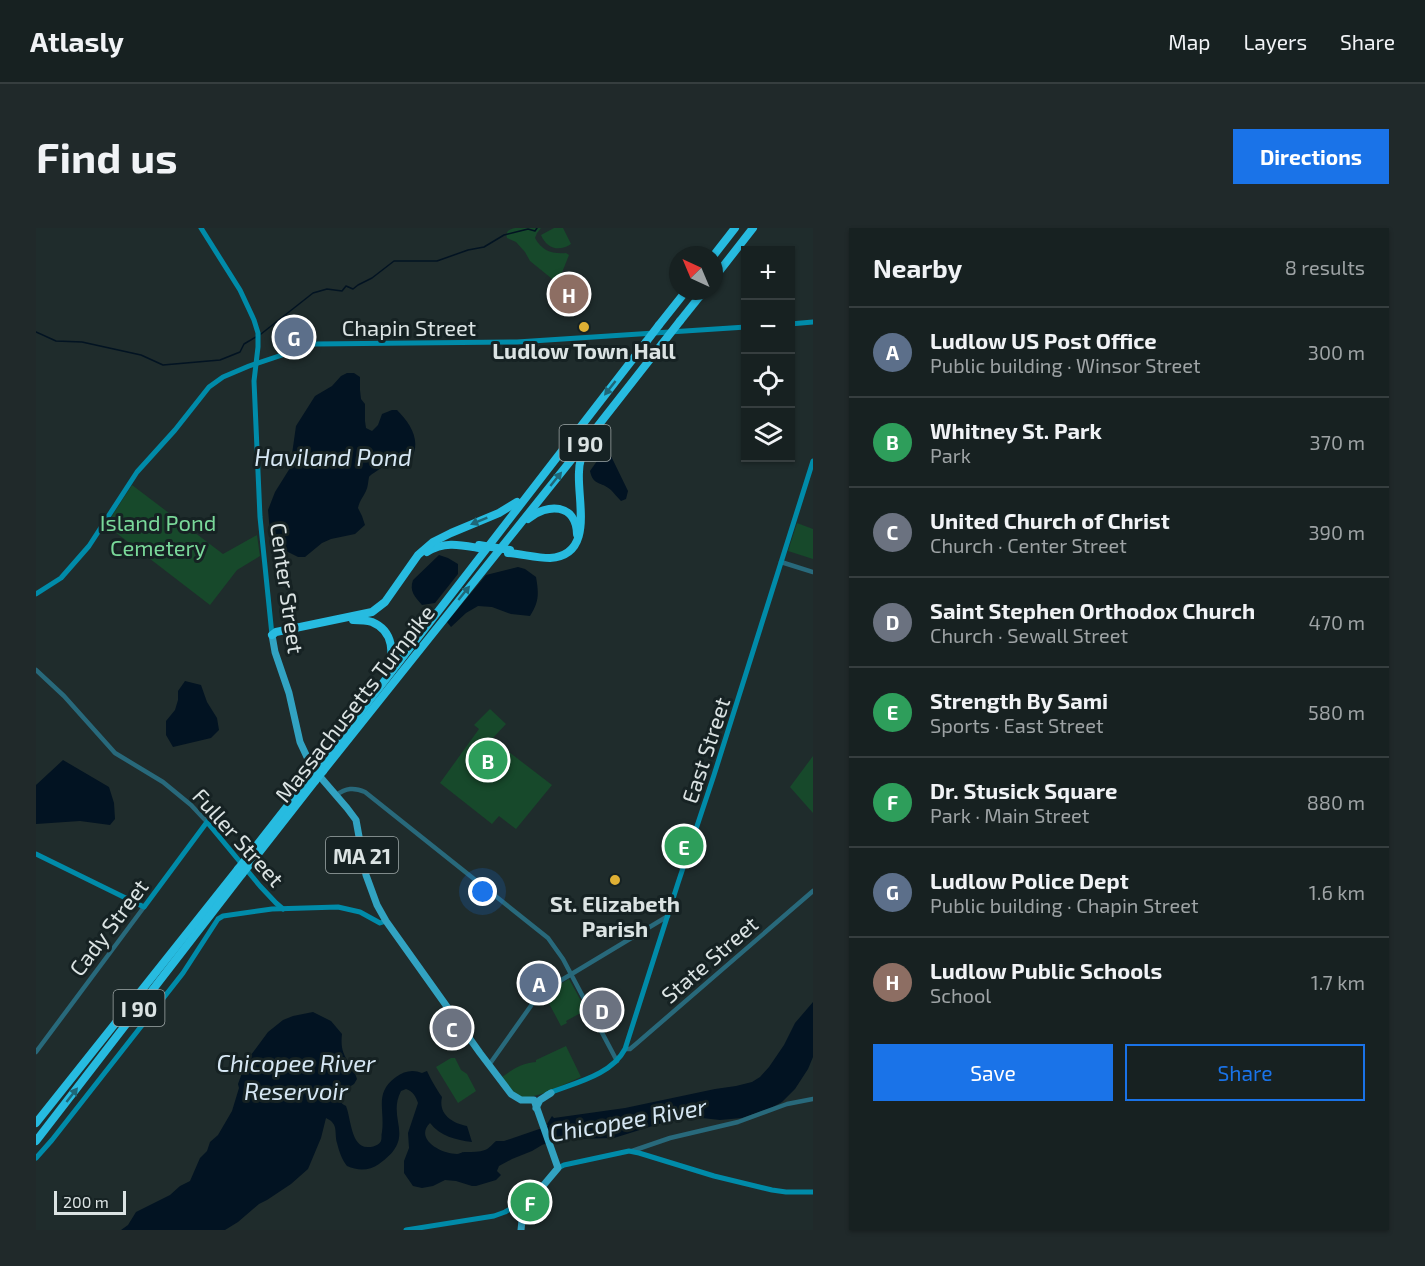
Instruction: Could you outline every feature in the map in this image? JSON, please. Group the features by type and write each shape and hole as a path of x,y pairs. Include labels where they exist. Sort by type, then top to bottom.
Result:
{"highway":[{"path":"720,246 733,228"},
{"path":"723,266 753,228"},
{"name":"Massachusetts Turnpike","path":"321,769 346,731 679,300"},
{"name":"Massachusetts Turnpike","path":"36,1142 313,778 507,541 697,300"},
{"path":"509,551 551,558 565,554 574,546 581,528 579,471 581,458 628,388"},
{"path":"272,635 276,632 372,612 385,602 425,548 438,539 513,505 555,458"},
{"path":"272,635 369,616 391,599 420,558 433,548 454,544 550,556 561,554 574,543 577,534 576,523 570,514 563,510 544,509 531,516 507,541"},
{"path":"415,560 427,548 440,542 454,541 479,547"},
{"path":"346,731 387,672 392,657 390,641 380,627 371,622 352,620"},
{"name":"Massachusetts Turnpike","path":"36,1123 240,872"}],"main road":[{"name":"Center Street","path":"201,228 240,290 254,320 258,335 254,396 260,517 273,645 289,693 297,732 304,751 316,772 356,820 366,875 377,905 386,921 511,1094 536,1108"},
{"path":"795,324 813,322"},
{"name":"Chapin Street","path":"36,594 61,578 89,546 137,472 175,430 208,388 223,376 273,357 323,343 518,342 741,327"},
{"path":"257,350 265,356 273,357"},
{"name":"East Street","path":"534,1100 598,1074 617,1061 625,1049 813,461"},
{"name":"Cady Street","path":"144,907 207,822"},
{"name":"Fuller Street","path":"207,822 283,909"},
{"path":"36,854 144,907"},
{"path":"36,1158 183,973 216,920 223,916 321,907 346,908 360,912 380,923 386,921"},
{"path":"536,1108 539,1101 551,1093"},
{"path":"521,1100 534,1100 558,1168"},
{"path":"406,1230 495,1216 524,1201 564,1165 629,1151 772,1190 813,1192"},
{"path":"544,1184 552,1161 552,1153"},
{"path":"521,1230 524,1201"}],"street":[{"path":"781,562 813,572"},
{"name":"Fuller Street","path":"36,670 64,696 115,753 163,782 191,805 207,822"},
{"path":"336,795 348,789 365,792 548,938 572,974 617,1061"},
{"name":"State Street","path":"625,1049 630,1049 636,1044 813,891"},
{"name":"Cady Street","path":"36,1052 144,907"},
{"path":"489,1065 537,996 668,916"},
{"path":"629,1151 670,1138 730,1124 786,1104 813,1099"}],"green space":[{"path":"515,228 541,228 535,238 544,249 569,255 557,285 530,261 516,242 507,238 508,231"},
{"path":"554,228 563,228 571,244 562,248 550,246 541,235"},
{"name":"Island Pond Cemetery","path":"132,485 223,554 257,535 260,556 237,570 210,605 106,525"},
{"path":"797,523 813,529 813,559 788,551"},
{"path":"490,709 506,724 492,739 552,785 516,829 499,816 492,824 440,783 479,729 474,725"},
{"path":"813,756 813,813 790,787"},
{"path":"569,979 586,1010 561,1026 544,994"},
{"path":"566,1046 581,1077 545,1093 526,1098 515,1095 502,1077 518,1067 536,1062"},
{"path":"455,1058 476,1091 458,1103 436,1067"}],"water":[{"name":"Haviland Pond","path":"347,373 354,373 360,377 361,399 365,404 366,428 372,431 378,425 382,414 397,410 413,433 414,452 411,459 392,462 369,477 367,489 358,508 365,525 355,534 331,539 322,543 305,557 298,557 282,549 276,543 270,532 268,510 275,492 290,468 296,426 315,396 332,386"},
{"path":"604,444 608,445 628,491 626,499 621,501 611,490 595,481 591,476 590,471 597,461 598,448"},
{"path":"439,555 458,564 458,574 435,603 422,605 412,591 413,580"},
{"path":"518,567 536,577 538,598 530,616 478,606 466,613 451,627 447,622 486,575"},
{"path":"185,681 201,685 207,702 217,718 219,730 211,738 173,747 166,735 166,721 175,710 178,691"},
{"path":"63,760 109,787 114,803 115,819 110,825 80,821 36,824 36,785"},
{"path":"813,1002 813,1057 808,1069 795,1089 782,1102 742,1118 720,1120 693,1117 662,1123 614,1138 553,1141 499,1166 497,1171 501,1175 496,1180 472,1186 445,1180 422,1188 413,1186 404,1173 404,1161 409,1148 408,1133 418,1103 411,1091 406,1089 401,1091 397,1101 399,1137 397,1145 391,1154 371,1168 363,1170 347,1166 339,1149 333,1123 326,1118 321,1138 308,1169 291,1184 259,1204 225,1230 121,1230 128,1225 136,1212 170,1195 190,1181 200,1158 207,1151 210,1142 218,1135 232,1111 239,1088 238,1084 248,1065 248,1059 268,1032 283,1020 293,1016 313,1012 331,1021 342,1034 342,1049 357,1079 354,1084 340,1093 339,1099 346,1106 355,1138 359,1143 371,1147 381,1141 382,1102 389,1083 405,1072 427,1071 442,1097 444,1113 456,1123 467,1126 472,1142 449,1137 430,1123 425,1135 427,1140 437,1148 457,1154 485,1150 496,1141 504,1141 548,1126 552,1116 554,1118 625,1108 752,1082 769,1067 795,1023"}],"waterway":[{"path":"261,334 313,293 327,289 342,291 346,286 353,289 394,261 437,261 484,247 504,235 528,229 535,231 537,228"},
{"path":"36,332 56,341 82,342 141,355 163,365 220,360 240,352 244,344 256,337"}],"place":[{"name":"Ludlow Public Schools","path":"569,294"},
{"name":"Ludlow Town Hall","path":"584,327"},
{"name":"Ludlow Police Dept","path":"294,337"},
{"name":"Whitney St. Park","path":"488,760"},
{"name":"Strength By Sami","path":"684,846"},
{"name":"St. Elizabeth Parish","path":"615,880"},
{"name":"Ludlow US Post Office","path":"539,983"},
{"name":"Saint Stephen Orthodox Church","path":"602,1010"},
{"name":"United Church of Christ","path":"452,1028"},
{"name":"Dr. Stusick Square","path":"530,1202"}],"water label":[{"name":"Chicopee River Reservoir","path":"296,1076"},
{"name":"Chicopee River","path":"628,1119"}]}
